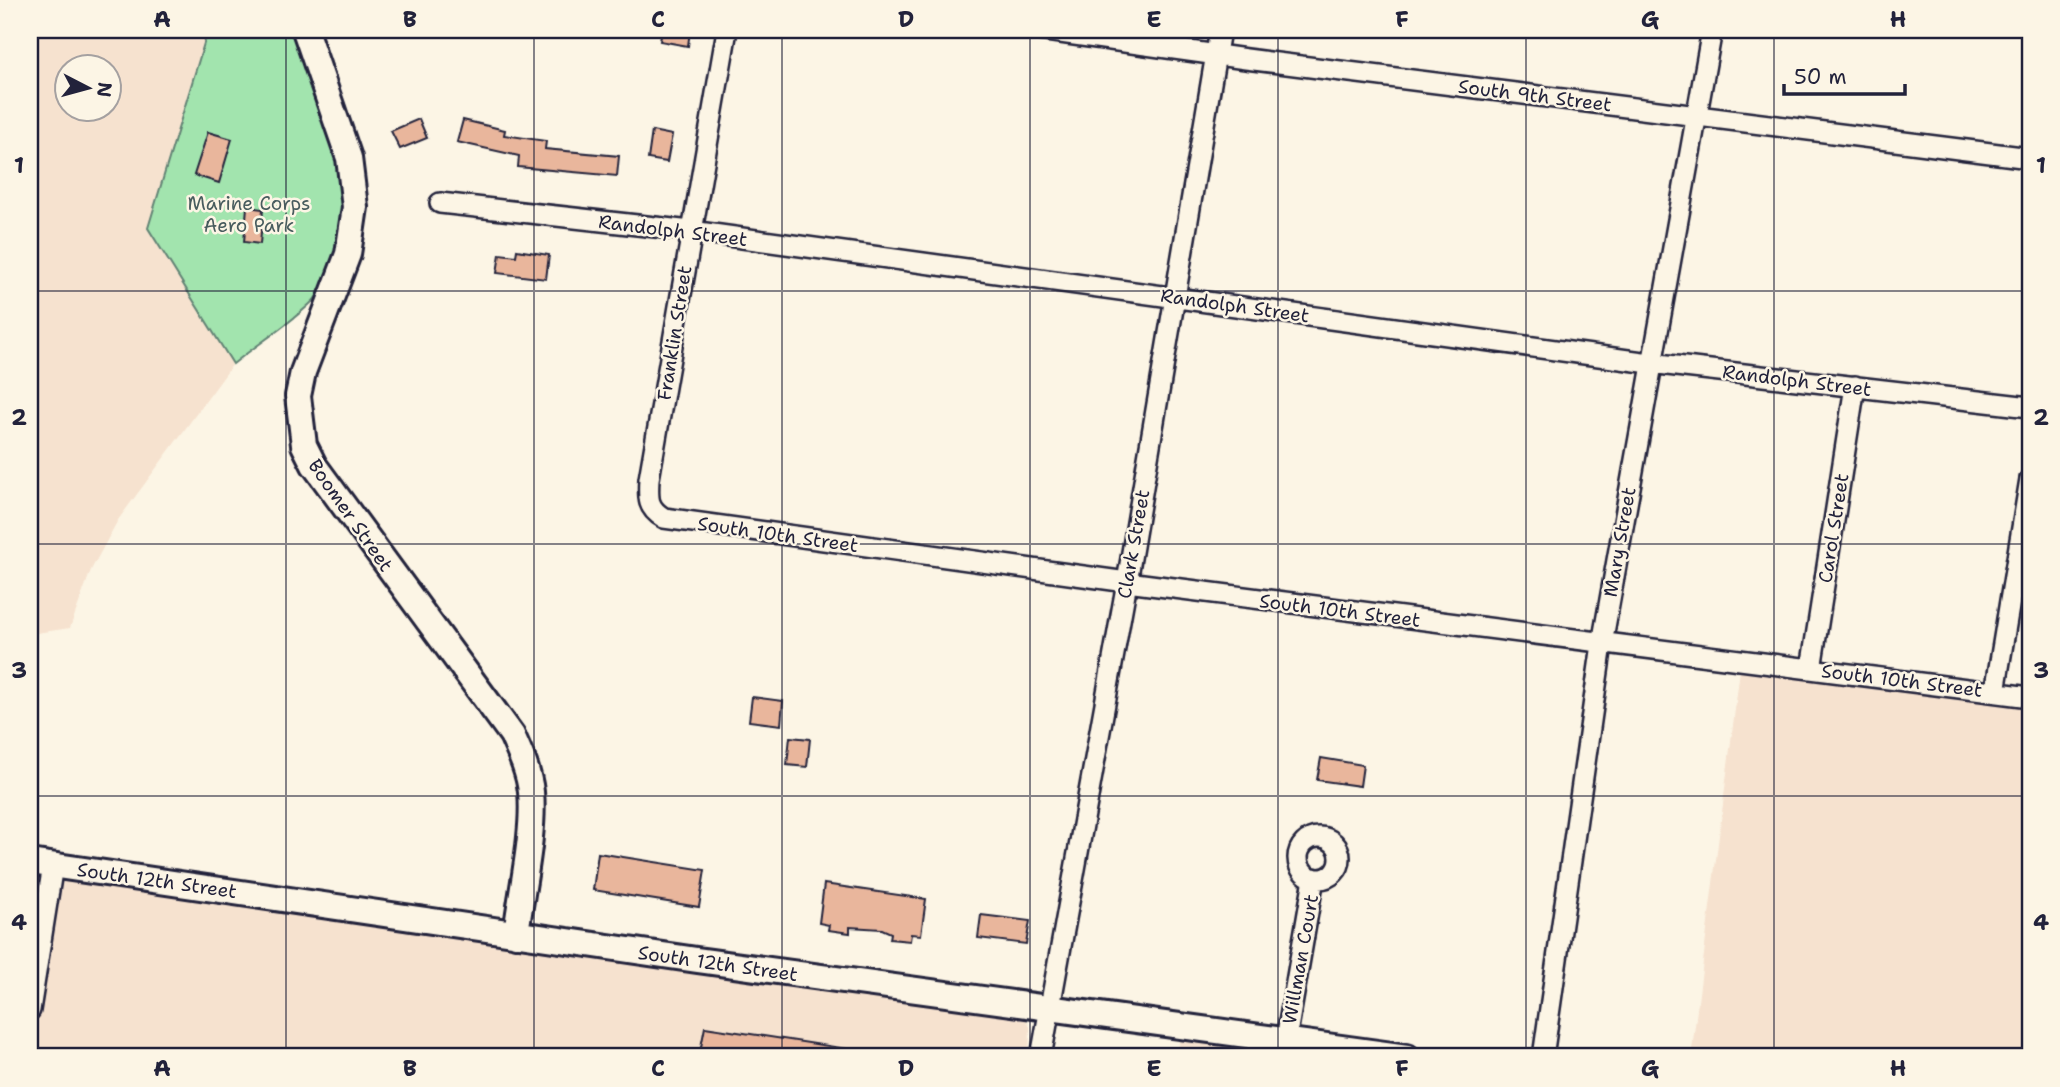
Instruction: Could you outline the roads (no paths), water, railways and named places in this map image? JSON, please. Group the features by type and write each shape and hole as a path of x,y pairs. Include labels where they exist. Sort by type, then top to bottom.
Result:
{"street":[{"name":"Boomer Street","path":"305,30 349,158 355,207 348,254 303,372 298,396 304,445 314,466 512,735 531,792 531,815 516,934"},
{"name":"Franklin Street","path":"652,511 647,500 649,479 727,30"},
{"name":"South 9th Street","path":"1039,30 1216,55 2030,158"},
{"name":"Clark Street","path":"1041,1057 1127,582 1220,30"},
{"name":"Mary Street","path":"1543,1057 1602,644 1650,363 1712,30"},
{"name":"Randolph Street","path":"440,203 691,231 1650,363 2030,407"},
{"name":"Carol Street","path":"1811,669 1854,386"},
{"path":"1995,692 2030,480"},
{"name":"South 10th Street","path":"652,511 664,519 1127,582 2030,697"},
{"name":"South 12th Street","path":"41,863 516,934 1051,1008 1252,1047 1286,1040 1407,1057"},
{"path":"30,1010 41,863"},
{"name":"Willman Court","path":"1286,1040 1314,878"}],"park label":[{"name":"Marine Corps Aero Park","path":"249,214"}]}
